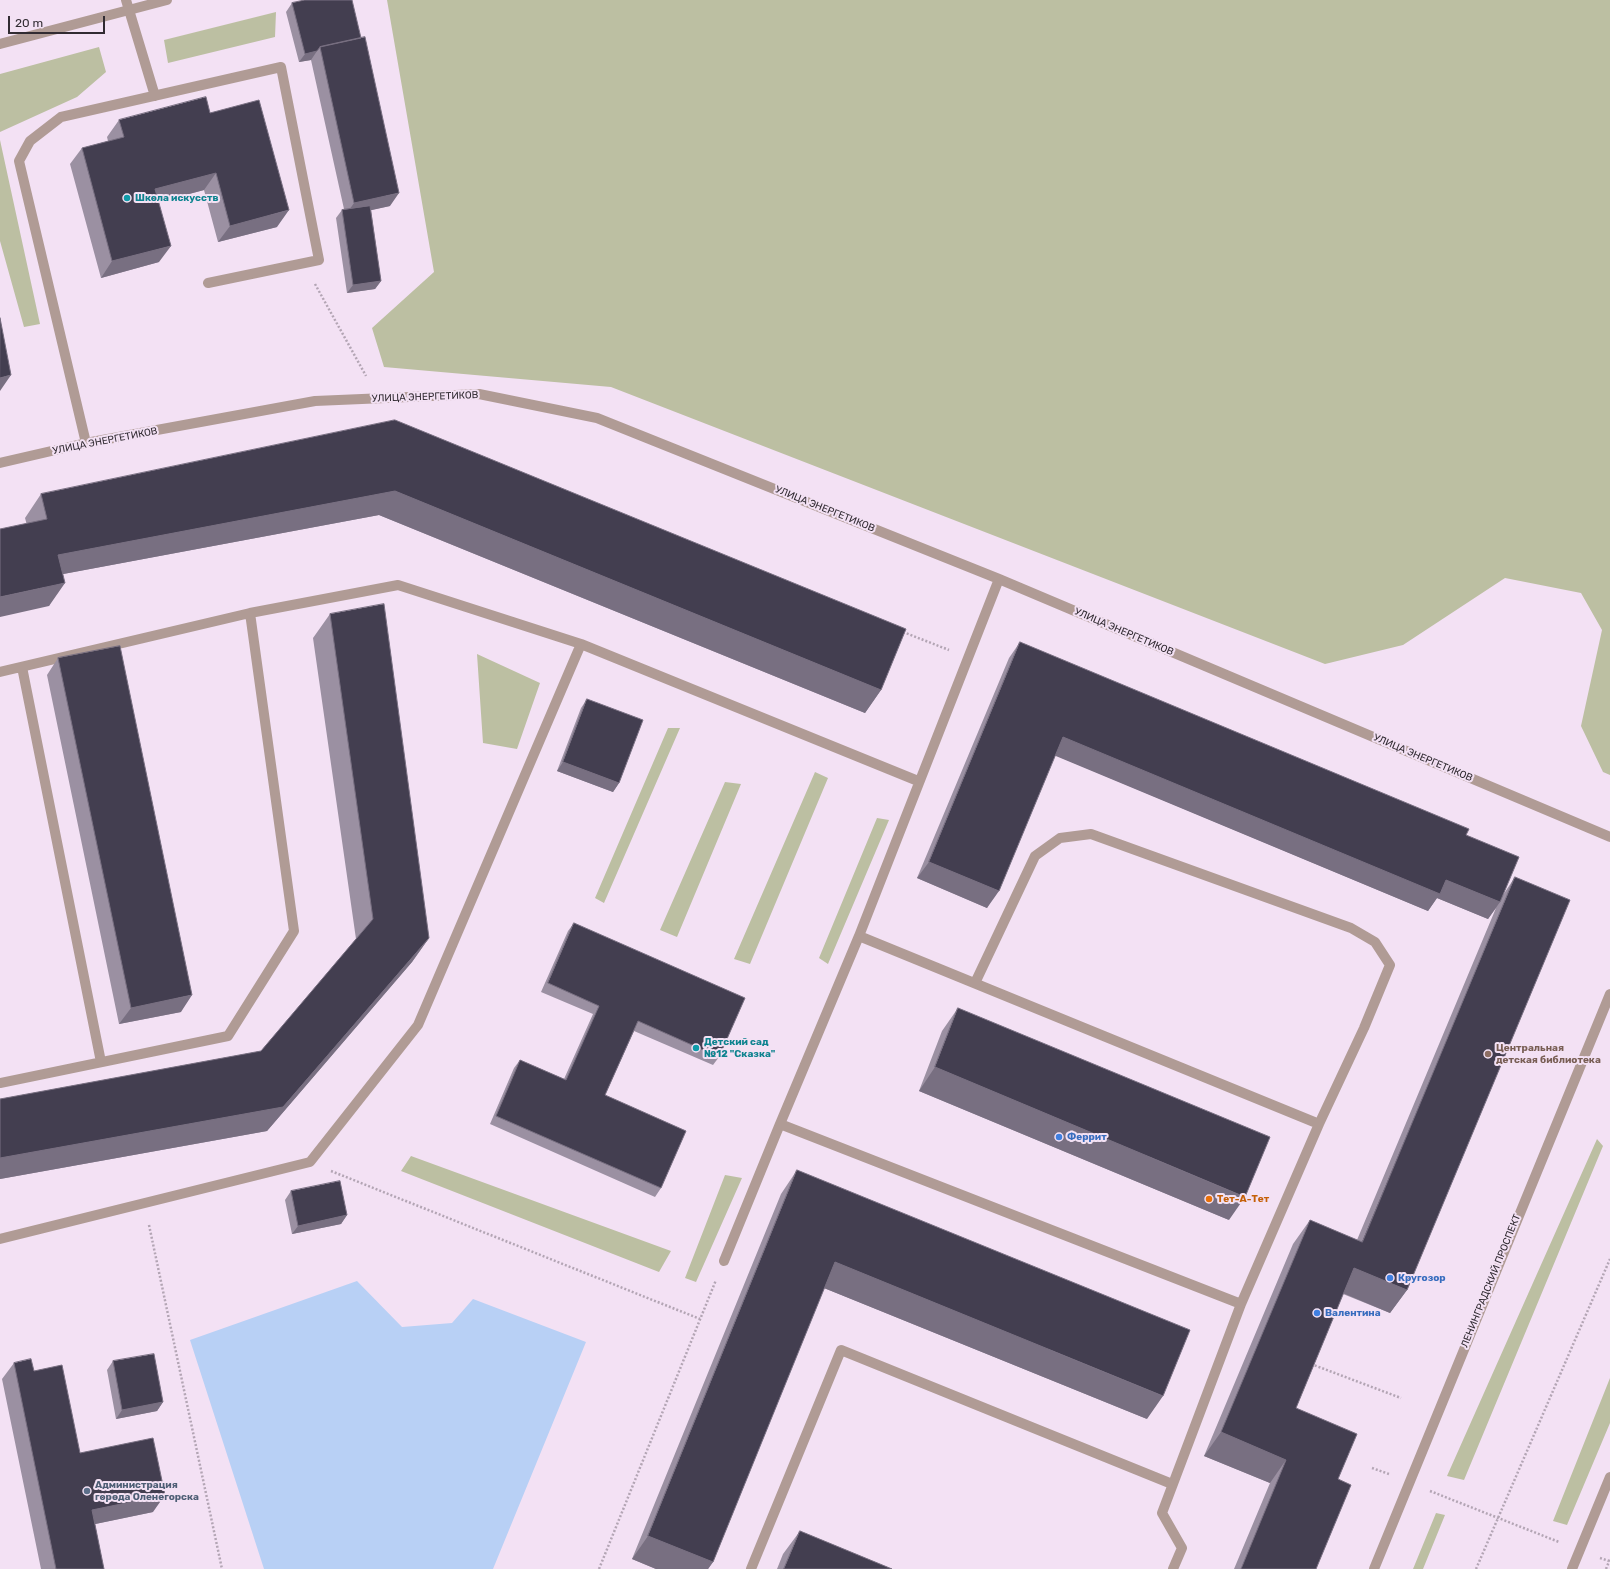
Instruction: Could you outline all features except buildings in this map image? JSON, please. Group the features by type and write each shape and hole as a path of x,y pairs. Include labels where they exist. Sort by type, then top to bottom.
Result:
{"street":[{"path":"0,44 127,5 166,0"},
{"path":"127,5 155,96"},
{"path":"86,443 19,161 30,142 61,117 281,67 319,260 208,282"},
{"name":"УЛИЦА ЭНЕРГЕТИКОВ","path":"0,463 86,443 315,402 479,394 597,418 999,579 1610,837"},
{"path":"724,1261 859,936 918,781 999,579"},
{"path":"0,672 250,613 398,585 581,644 918,781"},
{"path":"0,1083 228,1036 294,931 250,613"},
{"path":"0,1239 310,1162 418,1025 581,644"},
{"path":"22,667 102,1062"},
{"path":"975,983 1035,856 1060,838 1090,834 1351,928 1375,942 1390,965 1364,1028 1319,1124 1241,1304 1172,1484 1162,1512 1182,1548 1173,1569"},
{"path":"859,936 1319,1124"},
{"name":"ЛЕНИНГРАДСКИЙ ПРОСПЕКТ","path":"1374,1569 1610,994"},
{"path":"780,1124 1241,1304"},
{"path":"751,1569 841,1350 1172,1484"},
{"path":"1572,1569 1610,1477"}],"path":[{"path":"304,264 378,398"},
{"path":"901,631 968,657"},
{"path":"310,1162 700,1319"},
{"path":"144,1204 222,1569"},
{"path":"1476,1569 1610,1259"},
{"path":"599,1569 724,1261"},
{"path":"1308,1362 1401,1398"},
{"path":"1372,1468 1580,1550 1610,1560 1606,1569"}],"green space":[{"path":"387,0 1610,0 1610,775 1603,772 1581,726 1602,630 1581,593 1505,578 1403,645 1325,664 611,387 384,367 372,328 434,272"},
{"path":"276,12 275,37 168,63 164,40"},
{"path":"99,47 106,72 77,97 0,132 0,74"},
{"path":"0,140 40,324 24,327 0,241"},
{"path":"477,654 540,683 517,749 483,743"},
{"path":"668,728 680,728 604,903 595,898"},
{"path":"815,772 828,778 750,964 734,959"},
{"path":"725,782 741,784 677,937 660,930"},
{"path":"877,818 889,820 828,964 819,958"},
{"path":"1597,1139 1603,1146 1464,1480 1447,1476"},
{"path":"411,1156 671,1251 659,1272 401,1171"},
{"path":"725,1175 742,1178 696,1282 685,1278"},
{"path":"1610,1378 1610,1423 1567,1525 1553,1521"},
{"path":"1436,1513 1445,1515 1423,1569 1413,1569"}],"water":[{"path":"357,1281 402,1327 452,1323 473,1299 586,1342 493,1569 264,1569 190,1340"}],"place":[{"name":"Школа искусств","path":"127,198"},
{"name":"Детский сад №12 \"Сказка\"","path":"696,1048"},
{"name":"Центральная детская библиотека","path":"1488,1054"},
{"name":"Феррит","path":"1059,1137"},
{"name":"Тет-А-Тет","path":"1209,1199"},
{"name":"Кругозор","path":"1390,1278"},
{"name":"Валентина","path":"1317,1313"},
{"name":"Администрация города Оленегорска","path":"87,1491"}]}
